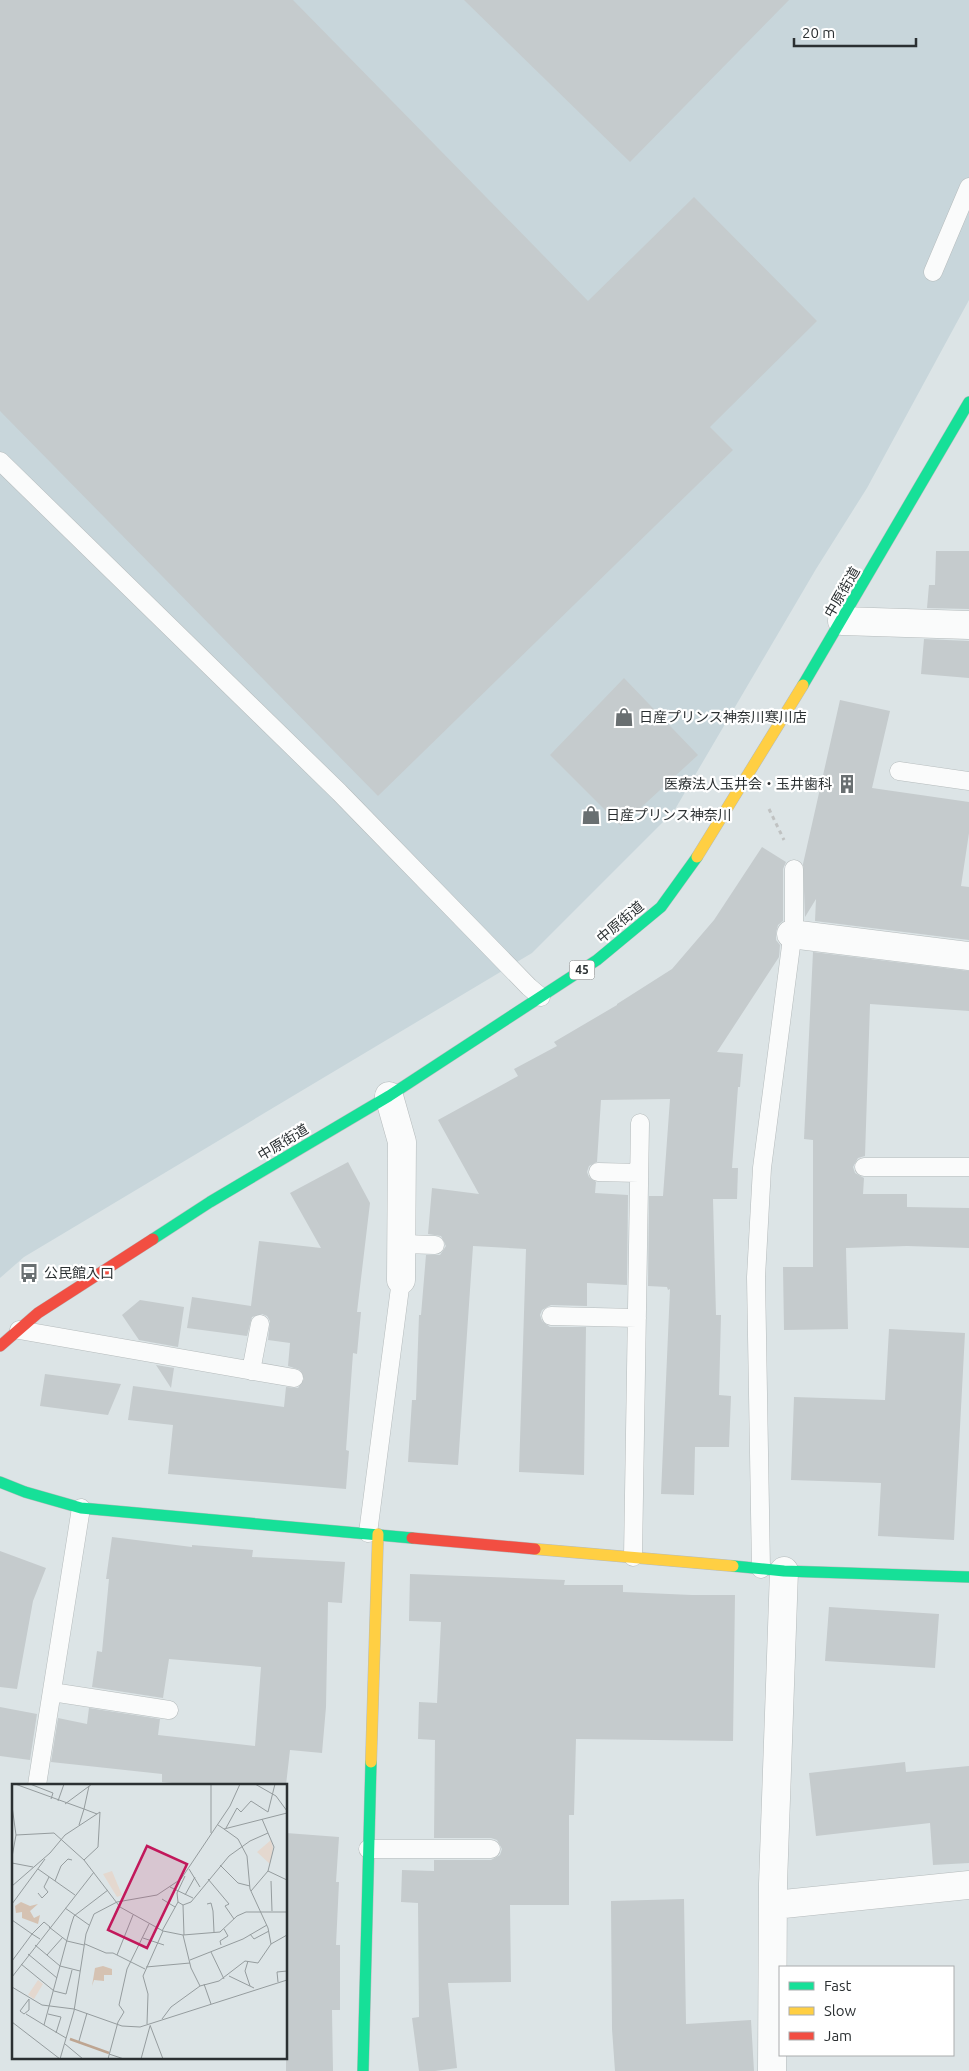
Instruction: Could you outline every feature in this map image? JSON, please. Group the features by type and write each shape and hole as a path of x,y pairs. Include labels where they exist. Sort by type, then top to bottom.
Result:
{"street":[{"name":"中原街道","path":"0,1346 38,1313 210,1202 389,1096 598,960 661,907 706,844 842,621 969,402"},
{"path":"842,621 969,625"},
{"path":"791,934 969,956"},
{"path":"389,1096 402,1142 401,1280"},
{"path":"0,1482 25,1492 81,1508 772,1570 969,1577"},
{"path":"363,2071 373,1534"},
{"path":"772,1570 774,1906 772,2071"},
{"path":"774,1906 969,1885"}],"lane":[{"path":"933,272 969,186"},
{"path":"0,461 339,792 529,987 542,997"},
{"path":"899,771 969,781"},
{"path":"772,1570 756,1277 762,1168 791,934 794,923 794,869"},
{"path":"633,1558 640,1123"},
{"path":"864,1167 969,1167"},
{"path":"598,1172 639,1173"},
{"path":"402,1244 434,1245"},
{"path":"373,1534 401,1280"},
{"path":"550,1316 637,1318"},
{"path":"251,1371 260,1324"},
{"path":"19,1330 294,1378"},
{"path":"37,1784 81,1508"},
{"path":"52,1692 169,1710"},
{"path":"368,1849 491,1849"}],"path":[{"path":"768,808 786,842 794,869"}],"shaded area":[{"path":"0,0 969,0 969,300 867,488 816,569 674,811 532,953 24,1257 0,1278"}],"building":[{"path":"0,0 293,0 588,301 694,197 817,321 710,427 733,450 378,796 0,411"},
{"path":"464,0 789,0 630,162"},
{"path":"936,551 969,551 969,609 927,608 929,585 935,585"},
{"path":"924,639 969,641 969,678 921,674"},
{"name":"日産プリンス神奈川寒川店","path":"624,678 698,755 621,826 550,755"},
{"path":"840,700 890,711 872,788 969,802 969,833 961,886 969,887 969,940 815,921 816,899 805,917 803,864"},
{"path":"762,847 786,862 783,869 783,921 778,925 776,933 776,940 780,945 779,957 717,1052 743,1054 740,1087 738,1087 732,1168 738,1168 737,1199 713,1199 716,1315 721,1315 719,1395 731,1396 729,1447 695,1447 694,1495 661,1494 670,1289 668,1290 667,1287 648,1286 649,1196 663,1196 670,1099 601,1100 597,1162 589,1166 587,1172 589,1177 596,1182 595,1193 628,1195 627,1285 587,1283 587,1306 551,1305 542,1310 540,1315 542,1321 550,1327 586,1327 584,1475 519,1472 526,1249 473,1246 458,1465 408,1462 412,1400 416,1400 419,1315 421,1315 426,1255 440,1255 446,1246 441,1236 428,1234 432,1188 479,1194 438,1120 518,1076 514,1069 557,1046 554,1042 617,1005 672,969 714,920"},
{"path":"813,952 969,971 969,1011 870,1004 865,1156 858,1158 853,1167 855,1173 864,1178 863,1194 907,1194 907,1207 969,1208 969,1248 907,1246 846,1248 848,1329 784,1330 783,1267 813,1267 813,1140 804,1139"},
{"path":"348,1162 370,1203 357,1312 361,1312 357,1354 353,1353 346,1450 349,1451 346,1489 168,1474 173,1425 128,1420 133,1386 284,1407 286,1387 298,1388 304,1379 300,1370 288,1366 290,1343 268,1340 270,1321 267,1316 262,1314 252,1317 247,1336 187,1328 192,1297 251,1306 259,1241 321,1248 290,1193"},
{"path":"140,1300 184,1307 178,1347 139,1340 122,1315"},
{"path":"889,1329 965,1333 954,1540 878,1536 881,1483 791,1480 794,1397 885,1400"},
{"path":"156,1365 174,1368 171,1388"},
{"path":"45,1374 121,1384 108,1415 40,1406"},
{"path":"112,1537 192,1547 192,1545 253,1550 252,1557 345,1562 342,1603 328,1602 326,1707 322,1753 290,1750 286,1784 182,1784 162,1782 162,1774 51,1762 58,1718 87,1724 89,1708 160,1719 158,1735 255,1746 261,1667 169,1659 163,1698 92,1687 97,1651 102,1652 109,1579 106,1579"},
{"path":"0,1551 46,1568 33,1601 17,1689 0,1687"},
{"path":"410,1574 565,1580 564,1585 623,1585 623,1592 735,1595 733,1741 576,1739 574,1815 569,1815 569,1905 510,1905 511,1982 448,1983 457,2068 435,2071 419,2071 412,2018 419,2017 418,1903 401,1902 402,1870 434,1871 434,1860 491,1860 500,1855 502,1849 497,1840 491,1838 434,1838 435,1740 418,1739 419,1702 437,1703 441,1622 409,1621"},
{"path":"829,1607 939,1614 935,1668 825,1661"},
{"path":"0,1707 37,1714 30,1760 0,1756"},
{"path":"905,1762 906,1772 969,1766 969,1863 933,1865 930,1823 816,1836 809,1773"},
{"path":"288,1833 339,1837 336,1882 339,1882 336,1945 340,1945 340,2010 332,2010 333,2071 286,2071 286,2058 288,2058"},
{"path":"684,1899 686,2024 751,2020 754,2071 615,2071 612,2029 611,1901"}],"traffic: fast":[{"path":"803,685 969,402"},
{"path":"153,1239 210,1202 389,1096 597,960 661,907 697,857"},
{"path":"0,1482 25,1492 81,1508 412,1538"},
{"path":"733,1566 784,1571 969,1577"},
{"path":"363,2071 371,1762"}],"traffic: slow":[{"path":"697,857 803,685"},
{"path":"371,1762 378,1534"},
{"path":"535,1549 733,1566"}],"traffic: jam":[{"path":"0,1346 38,1313 153,1239"},
{"path":"412,1538 535,1549"}],"place":[{"name":"日産プリンス神奈川寒川店","path":"624,717"},
{"name":"医療法人玉井会・玉井歯科","path":"847,784"},
{"name":"日産プリンス神奈川","path":"591,815"},
{"name":"公民館入口","path":"29,1273"}]}
